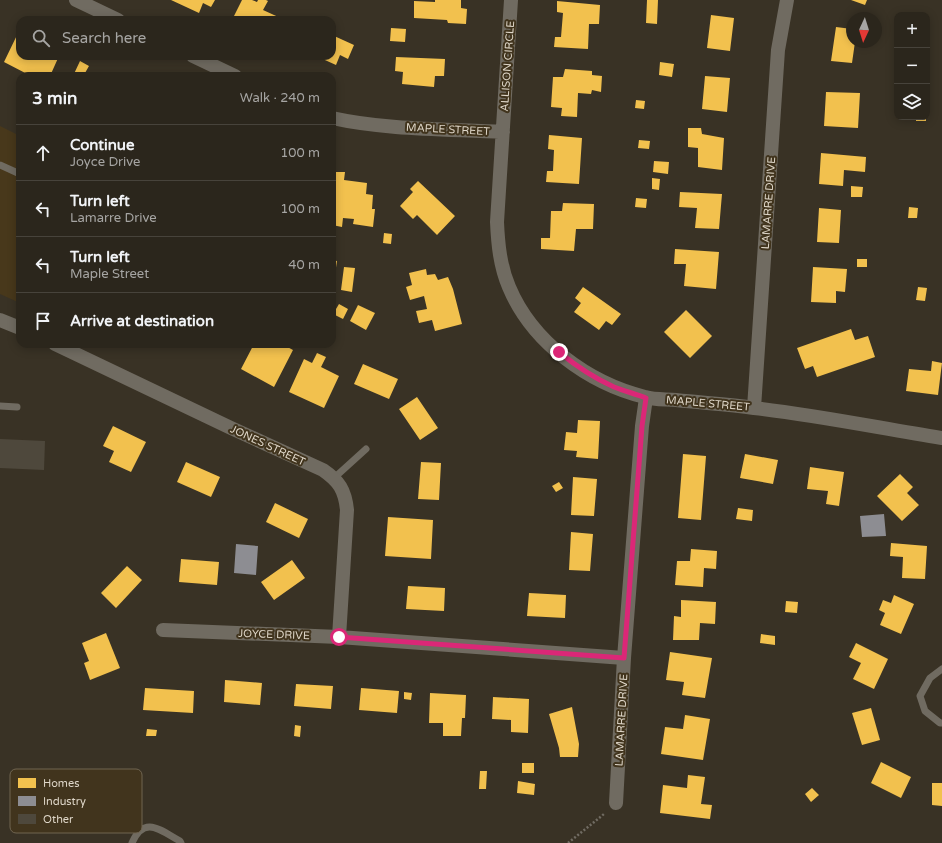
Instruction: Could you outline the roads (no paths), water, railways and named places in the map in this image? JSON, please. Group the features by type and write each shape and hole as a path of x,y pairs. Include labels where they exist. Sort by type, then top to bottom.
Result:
{"street":[{"path":"76,0 110,16"},
{"name":"ALLISON CIRCLE","path":"503,132 511,0"},
{"name":"LAMARRE DRIVE","path":"754,408 778,50 787,0"},
{"path":"201,60 227,72"},
{"name":"MAPLE STREET","path":"336,119 379,126 503,132 497,222 500,258 508,286 517,304 542,337 577,366 615,387 646,398 754,408 942,438"},
{"path":"0,320 16,326"},
{"name":"JONES STREET","path":"63,348 322,470 334,478 340,486 346,499 347,510 339,637"},
{"name":"LAMARRE DRIVE","path":"616,803 624,658 642,426 646,398"},
{"name":"JOYCE DRIVE","path":"163,630 339,637 624,658"}],"lane":[{"path":"0,165 16,172"},
{"path":"0,406 17,407"},
{"path":"334,478 366,449"},
{"path":"942,669 930,678 920,696 925,711 942,723"},
{"path":"142,829 154,827 180,840 181,843"},
{"path":"132,843 136,833"}]}
